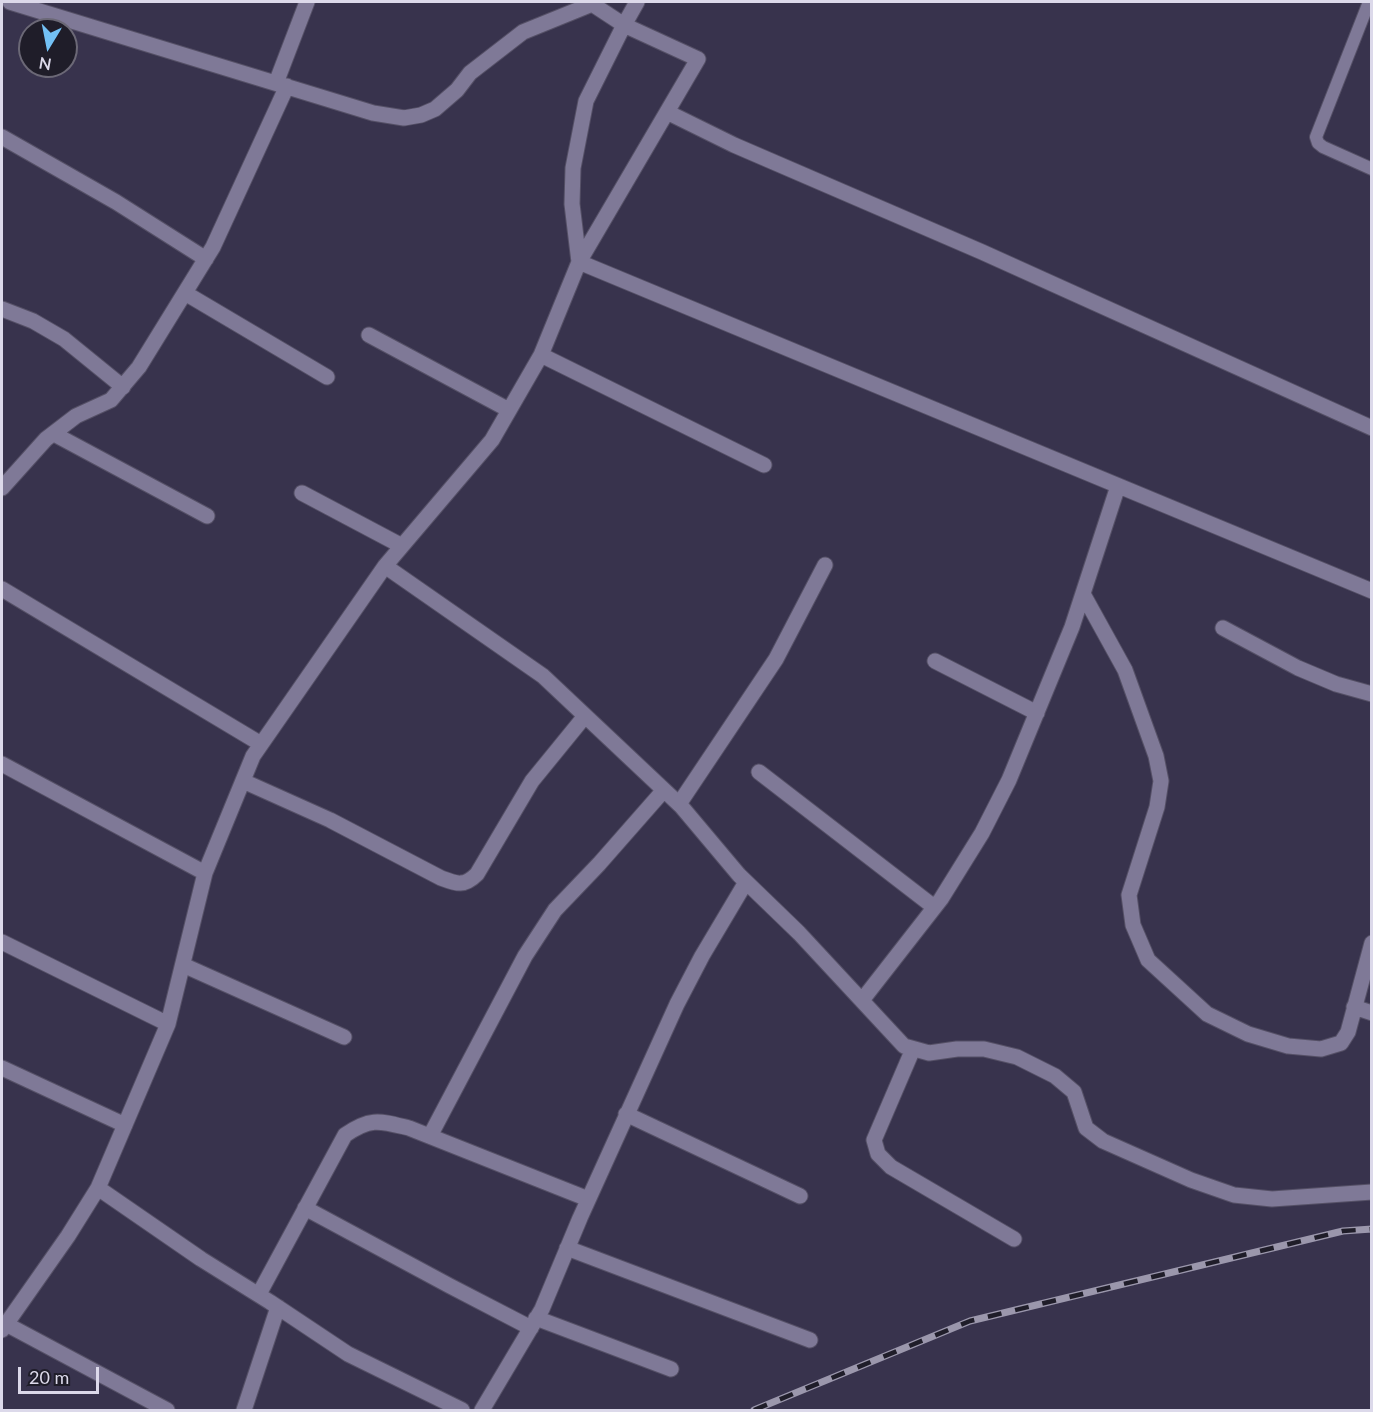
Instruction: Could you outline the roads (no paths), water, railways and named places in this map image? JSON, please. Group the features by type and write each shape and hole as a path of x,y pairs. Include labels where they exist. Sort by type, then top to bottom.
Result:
{"street":[{"path":"10,2 373,113 404,118 435,110 457,90 470,74 523,32 590,3 624,24 698,59 579,262 541,355 492,440 385,566 253,756 205,873 168,1024 98,1188 68,1236 4,1327 167,1410"},
{"path":"2,488 46,439 76,416 111,400 139,367 213,247 281,84 307,2"},
{"path":"579,262 572,204 573,168 586,101 637,2"},
{"path":"667,112 734,145 982,252 1371,428"},
{"path":"2,137 106,196 206,259"},
{"path":"579,262 1371,591"},
{"path":"185,293 327,377"},
{"path":"2,309 33,321 64,339 123,387"},
{"path":"369,335 509,410"},
{"path":"541,355 764,465"},
{"path":"54,434 207,516"},
{"path":"863,999 934,907 982,833 1009,780 1072,627 1118,486"},
{"path":"302,493 402,546"},
{"path":"679,804 776,659 825,565"},
{"path":"385,566 543,676 679,804 746,882 863,999 904,1046 928,1053 957,1049 984,1049 1017,1058 1054,1076 1074,1092 1086,1128 1103,1141 1191,1180 1234,1195 1272,1199 1371,1192"},
{"path":"2,589 261,744"},
{"path":"1083,594 1125,670 1156,756 1161,781 1157,807 1129,895 1133,925 1148,960 1207,1014 1248,1034 1288,1046 1320,1049 1341,1043 1348,1032 1370,952"},
{"path":"1223,628 1317,676 1371,694"},
{"path":"935,661 1037,713"},
{"path":"243,781 330,820 441,878 456,884 465,883 477,874 532,781 585,716"},
{"path":"2,764 205,873"},
{"path":"759,772 934,907"},
{"path":"430,1136 525,956 555,910 664,790"},
{"path":"482,1410 534,1323 677,1004 702,956 746,882"},
{"path":"2,942 168,1024"},
{"path":"183,965 344,1037"},
{"path":"1354,1007 1371,1013"},
{"path":"913,1049 874,1140 878,1154 891,1167 1014,1239"},
{"path":"2,1068 125,1125"},
{"path":"626,1114 800,1196"},
{"path":"258,1294 345,1135 360,1124 381,1121 410,1128 588,1199"},
{"path":"98,1188 201,1259 348,1354 462,1410"},
{"path":"305,1208 450,1286 534,1323 671,1369"},
{"path":"567,1248 810,1341"},
{"path":"244,1410 278,1307"}],"lane":[{"path":"1369,2 1316,137 1323,147 1371,169"}],"railway":[{"path":"754,1410 970,1321 1343,1231 1372,1229"}]}
